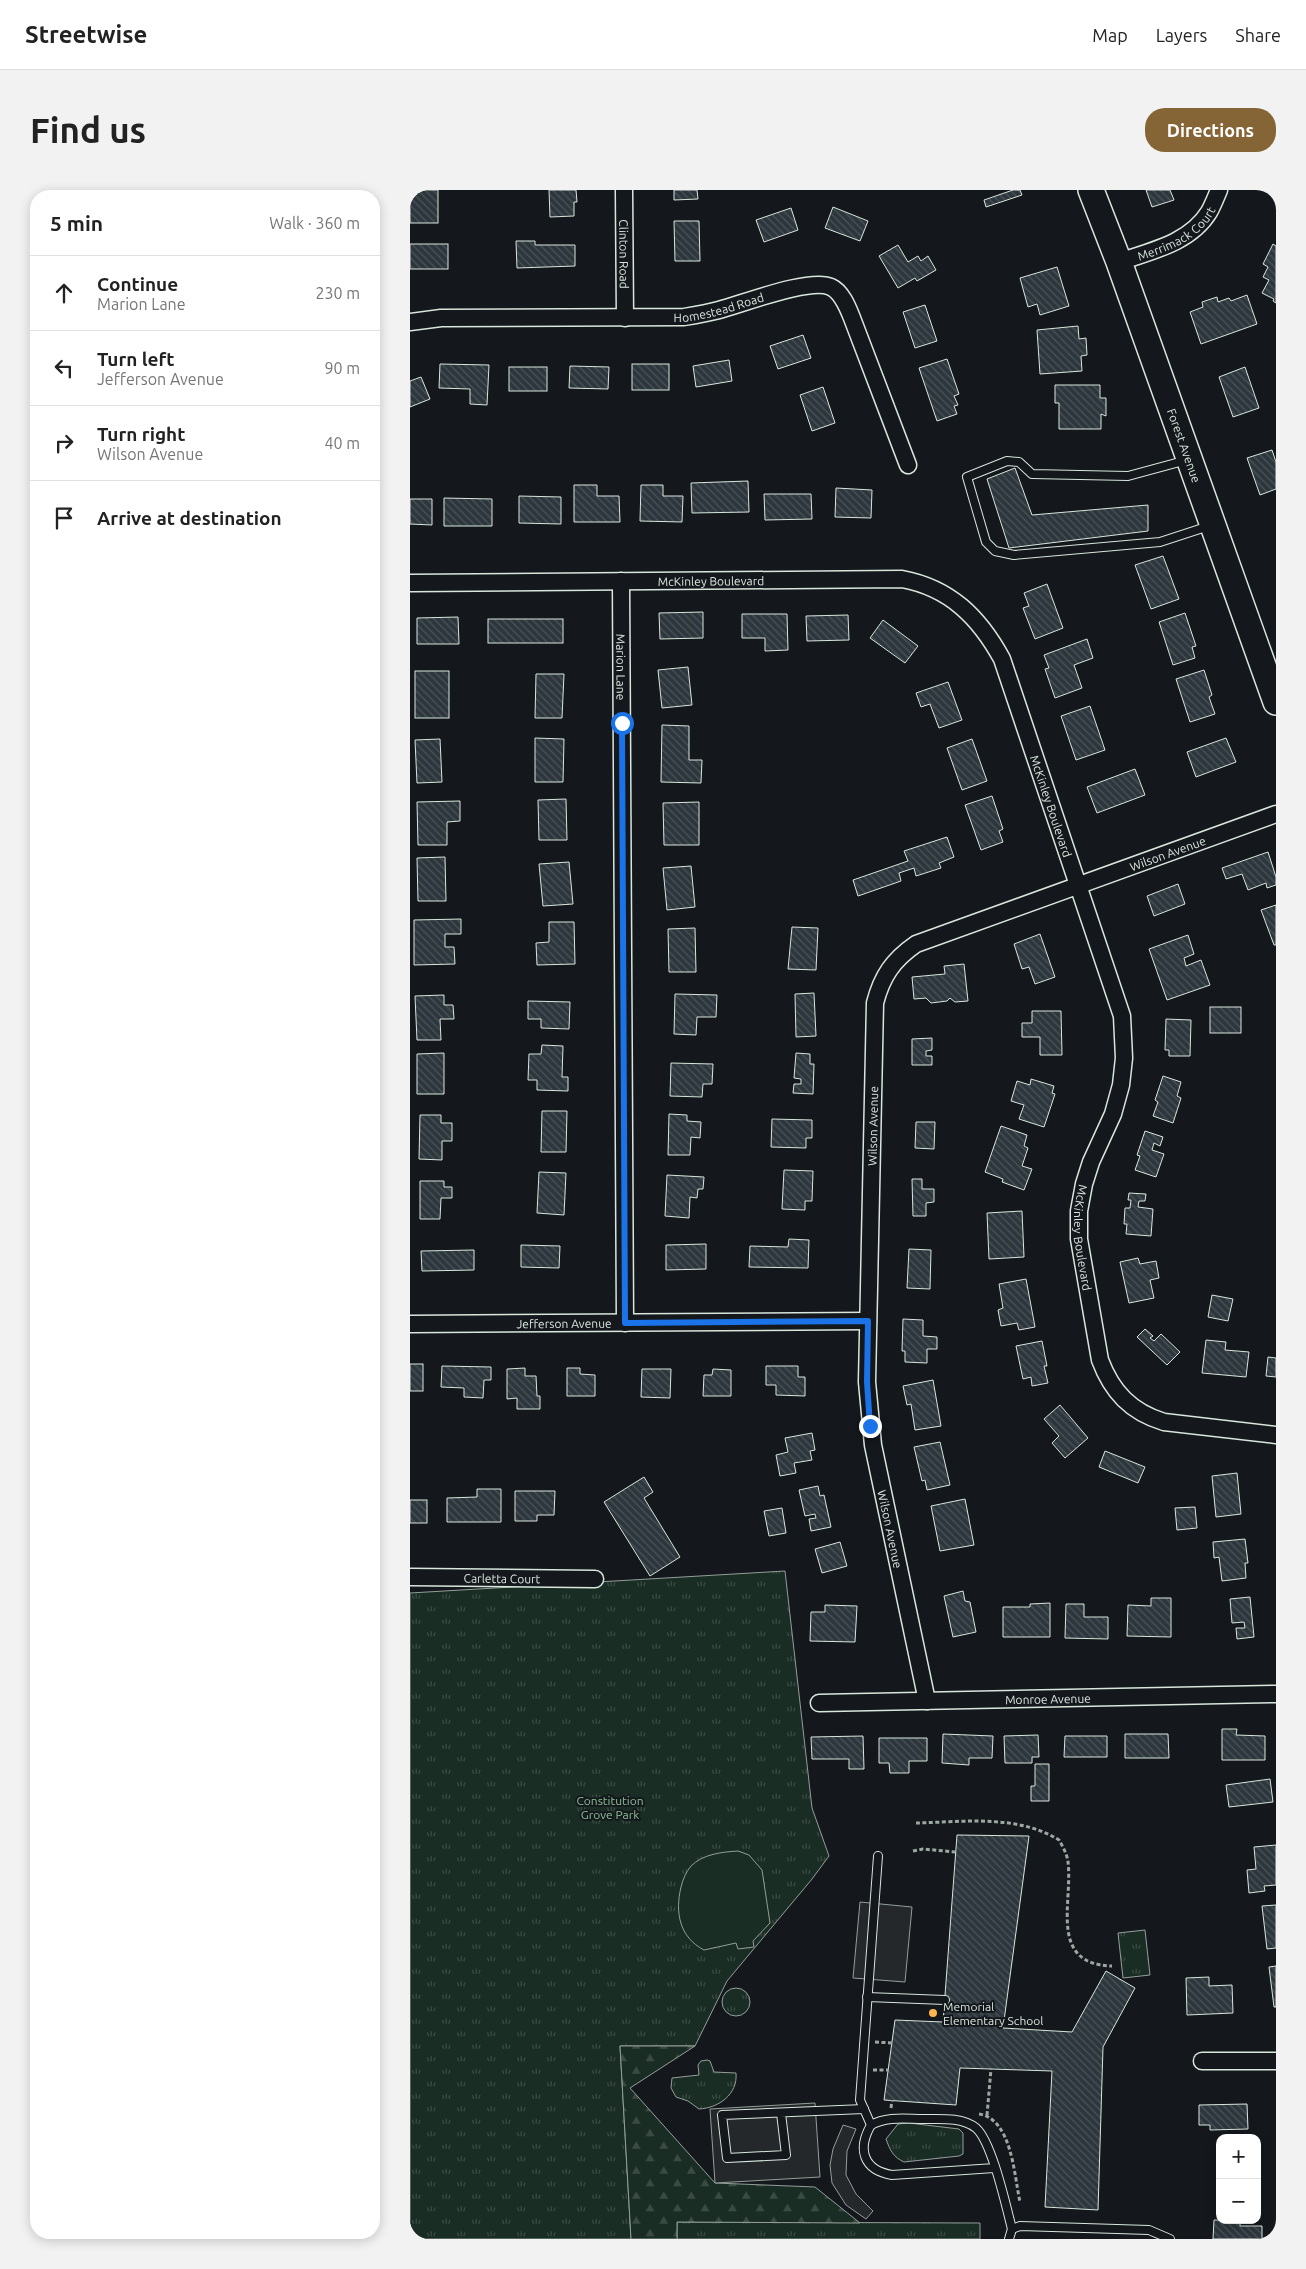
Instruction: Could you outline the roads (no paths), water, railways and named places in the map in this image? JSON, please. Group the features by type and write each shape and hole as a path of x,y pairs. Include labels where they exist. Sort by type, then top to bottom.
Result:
{"main road":[{"name":"Forest Avenue","path":"1091,190 1119,262 1276,702"}],"street":[{"name":"Clinton Road","path":"624,190 625,318"},
{"name":"Merrimack Court","path":"1119,262 1173,243 1197,227 1209,212 1219,190"},
{"name":"Homestead Road","path":"410,322 441,318 684,317 717,311 800,287 818,284 832,287 844,300 852,318 908,465"},
{"name":"McKinley Boulevard","path":"410,583 902,579 935,589 957,602 977,620 991,638 1002,659 1122,1016 1124,1058 1121,1084 1113,1114 1091,1162 1084,1184 1080,1211 1079,1239 1100,1360 1106,1378 1117,1394 1131,1407 1147,1417 1164,1422 1276,1435"},
{"name":"Marion Lane","path":"621,581 625,1323"},
{"name":"Wilson Avenue","path":"927,1700 872,1445 867,1382 875,1003 880,985 889,967 899,955 916,944 1276,814"},
{"name":"Jefferson Avenue","path":"410,1324 868,1321"},
{"name":"Carletta Court","path":"410,1577 595,1579"},
{"name":"Monroe Avenue","path":"819,1703 1276,1694"},
{"path":"1202,2061 1276,2061"}],"lane":[{"path":"1189,459 1128,476 1032,474 1019,462 1007,461 967,477 986,542 995,551 1014,555 1160,542 1213,525"},
{"path":"871,2125 860,2100 878,1856"},
{"path":"867,1996 945,2000"},
{"path":"781,2112 786,2155 727,2158 722,2115 781,2112 864,2109"},
{"path":"994,2168 892,2175 880,2173 868,2163 864,2154 863,2143 871,2125 888,2119 941,2119 964,2122 976,2128 988,2147 1012,2229 1009,2239"},
{"path":"1012,2229 1020,2226 1149,2230 1170,2239"}],"place":[{"name":"Memorial Elementary School","path":"933,2013"}],"park label":[{"name":"Constitution Grove Park","path":"610,1807"}]}
